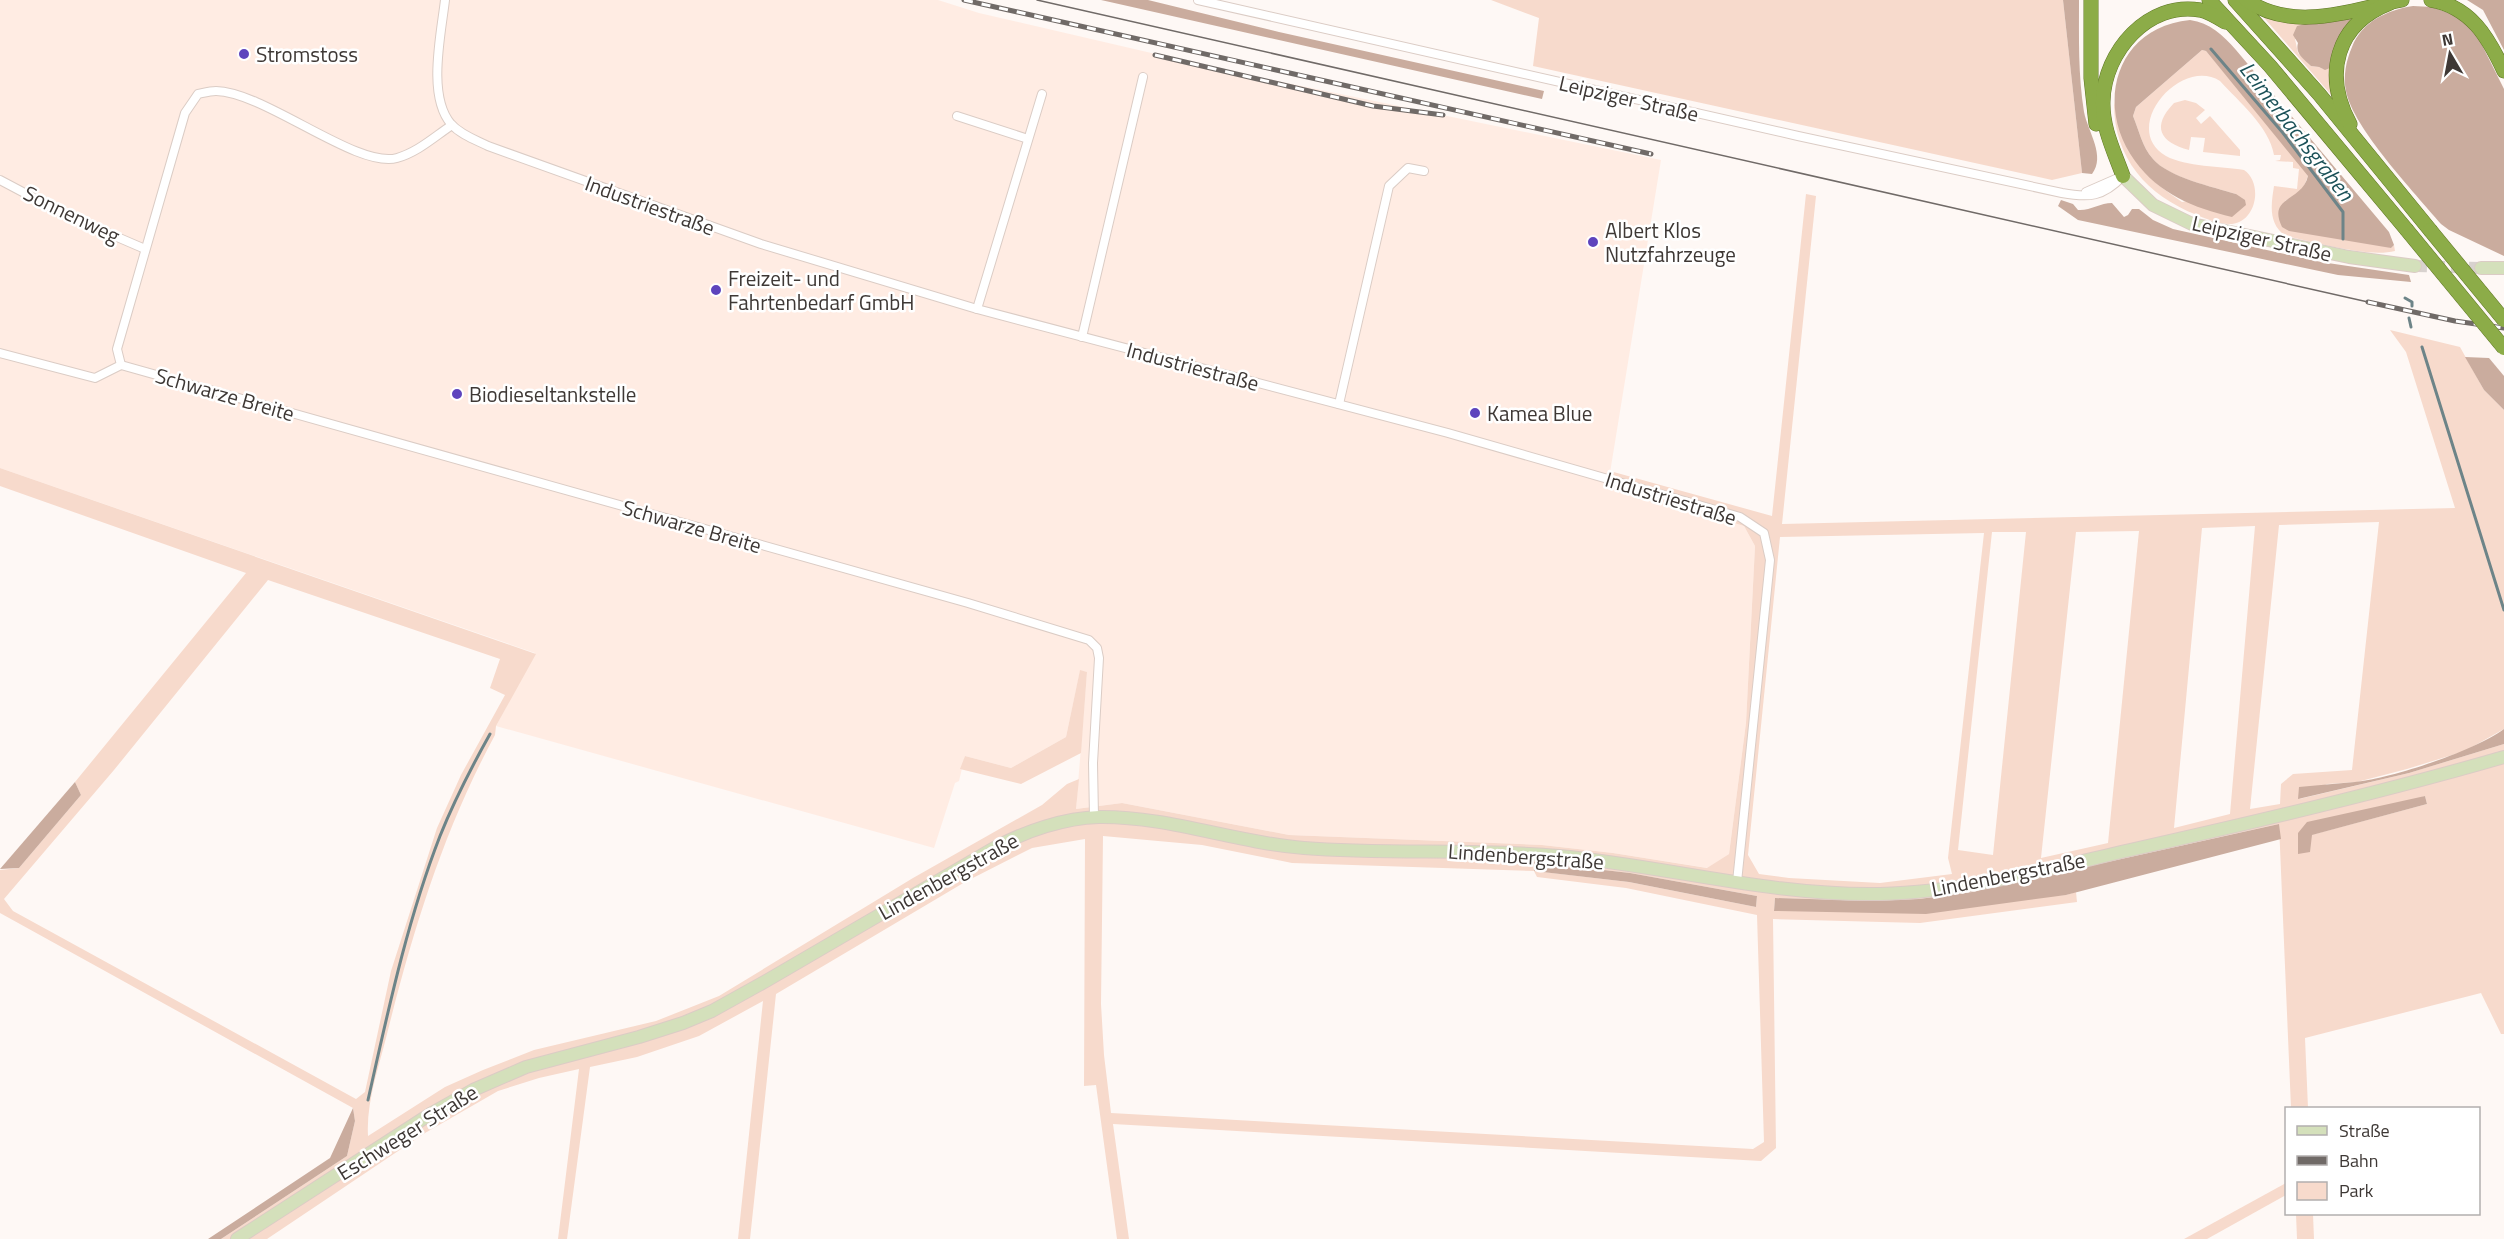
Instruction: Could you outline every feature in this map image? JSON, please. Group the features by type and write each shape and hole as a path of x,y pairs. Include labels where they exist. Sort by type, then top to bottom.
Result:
{"highway":[{"path":"2091,0 2091,78 2094,113 2104,148 2123,176"},
{"path":"2209,0 2406,229 2504,348"},
{"path":"2235,0 2362,147 2504,320"},
{"path":"2246,0 2273,13 2302,18 2341,14 2396,1"},
{"path":"2431,0 2453,7 2472,19 2491,44 2504,71"},
{"path":"2362,147 2338,97 2336,78 2338,61 2353,28 2370,12 2396,1"},
{"path":"2123,176 2106,132 2103,98 2107,75 2124,43 2135,30 2152,19 2184,10 2207,13 2235,28"}],"main road":[{"name":"Leipziger Straße","path":"2123,176 2153,204 2192,224 2349,257 2415,266"},
{"path":"2481,268 2504,268"},
{"name":"Lindenbergstraße","path":"588,1051 666,1029 712,1011 1007,841 1045,827 1094,817 1153,822 1232,838 1302,848 1557,855 1765,887 1850,894 1918,891 1969,885 2321,807 2504,757"},
{"name":"Eschweger Straße","path":"237,1239 432,1113 473,1090 526,1067 588,1051"}],"street":[{"path":"0,353 95,378 120,365 117,349 145,249 185,113 198,94 215,90 242,95 357,152 378,158 394,159 422,147 452,125 441,108 438,82 446,0"},
{"name":"Leipziger Straße","path":"1198,0 1752,126 2061,193 2088,196 2103,192 2123,176"},
{"path":"1082,337 1143,77"},
{"path":"977,309 1042,94"},
{"path":"957,116 1028,139"},
{"name":"Industriestraße","path":"452,125 461,133 533,164 727,233 977,309 1448,433 1740,517 1764,533 1770,560 1737,882"},
{"path":"1339,404 1389,186 1408,168 1424,171"},
{"name":"Sonnenweg","path":"0,180 66,215 145,249"},
{"name":"Schwarze Breite","path":"120,365 1089,639 1097,648 1099,658 1093,764 1094,817"}],"shaded area":[{"path":"0,0 938,0 979,13 1233,72 1661,160 1608,485 1744,526 1755,546 1746,723 1729,854 1708,868 1613,853 1542,845 1289,835 1122,803 1076,809 1087,672 1080,671 1066,737 1011,768 965,756 959,781 955,783 934,848 496,726 535,653 0,468"},
{"path":"1101,0 1148,0 1279,32 1544,91 1542,99"},
{"path":"2063,0 2079,0 2082,98 2086,120 2097,152 2096,167 2092,174 2082,173"},
{"path":"2467,0 2504,0 2504,50 2483,10"},
{"path":"2413,6 2432,7 2451,14 2465,23 2477,35 2504,89 2504,256 2441,224 2386,160 2351,106 2346,91 2345,74 2348,58 2356,38 2377,18 2394,10"},
{"path":"2351,17 2352,20 2342,36 2338,38 2338,47 2330,61 2330,68 2325,70 2311,66 2301,56 2297,47 2298,43 2293,35 2297,26"},
{"path":"2190,20 2216,31 2236,50 2389,232 2394,245 2391,248 2289,231 2282,227 2279,210 2282,204 2299,191 2308,176 2206,51 2202,50 2136,107 2133,116 2146,149 2160,165 2191,181 2236,194 2245,200 2246,205 2232,217 2204,209 2166,191 2144,173 2123,139 2116,116 2115,94 2119,72 2129,53 2144,37 2165,26"},
{"path":"2061,200 2073,204 2078,210 2112,203 2124,217 2132,209 2139,209 2153,220 2173,229 2321,262 2409,275 2411,282 2338,275 2078,220 2058,206"},
{"path":"2465,357 2489,358 2504,376 2504,410 2484,390"},
{"path":"2504,729 2504,744 2409,773 2298,799 2299,787 2355,782 2390,775 2454,754"},
{"path":"75,782 81,795 19,868 0,869"},
{"path":"2425,796 2427,804 2312,835 2310,852 2298,854 2298,833 2307,822"},
{"path":"2279,824 2281,839 2066,895 1926,914 1774,911 1775,898 1871,901 1919,899 1972,892"},
{"path":"1534,862 1630,873 1757,896 1756,907 1629,882 1534,871"},
{"path":"353,1108 355,1121 347,1156 221,1239 208,1239 330,1158"}],"green space":[{"path":"1491,0 2063,0 2082,173 2052,180 1533,66 1539,18"},
{"path":"2366,9 2351,27 2334,98 2259,12 2278,16","holes":["2342,36 2338,38 2335,56 2323,69 2311,66 2298,53 2295,39"]},
{"path":"2202,50 2206,51 2306,170 2308,176 2302,191 2285,201 2391,248 2394,245 2395,251 2384,253 2341,248 2286,236 2280,231 2272,214 2274,186 2297,189 2299,169 2293,168 2293,162 2275,161 2280,160 2281,155 2274,155 2260,124 2220,81 2204,76 2188,78 2173,87 2160,99 2152,114 2149,129 2153,144 2174,160 2244,170 2254,184 2252,209 2240,221 2232,224 2219,223 2179,207 2148,185 2136,172 2119,140 2114,101 2123,130 2133,151 2144,169 2160,187 2182,202 2236,194 2191,181 2160,165 2146,149 2133,116 2136,107"},
{"path":"2185,100 2196,103 2205,110 2196,118 2201,124 2210,116 2240,150 2240,156 2203,152 2205,138 2191,137 2189,150 2165,138 2161,126 2163,119 2174,103"},
{"path":"1806,194 1816,196 1782,524 2455,508 2406,352 2390,330 2460,347 2484,390 2504,410 2504,729 2465,751 2357,782 2327,784 2299,799 2409,773 2504,744 2504,1034 2501,1034 2481,993 2305,1038 2308,1107 2291,1107 2279,824 1972,892 1919,899 1871,901 1775,898 1774,911 2066,895 2076,892 2077,902 1920,923 1773,919 1776,1148 1761,1161 1113,1124 1129,1239 1117,1239 1096,1085 1084,1086 1085,839 1032,848 965,882 776,994 750,1239 738,1239 763,1001 699,1036 637,1057 590,1067 567,1239 558,1239 579,1069 498,1091 425,1133 267,1239 221,1239 347,1156 355,1121 353,1108 0,913 0,870 19,868 81,795 75,782 246,573 0,486 0,468 536,654 496,726 495,735 445,843 419,918 374,1085 369,1110 368,1136 445,1087 483,1070 534,1050 656,1021 719,996 913,878 1042,805 1067,784 1079,779 1076,809 1122,803 1289,835 1542,845 1613,853 1707,868 1729,854 1746,723 1755,546 1744,526 1608,485 1610,471 1772,516","holes":["2379,522 2352,770 2293,774 2281,784 2280,804 2250,809 2279,525","2255,526 2230,814 2174,828 2202,528","2139,531 2108,843 2041,858 2076,532","1992,532 2026,532 1993,855 1958,850","1984,533 1948,858 1952,874 1880,883 1789,878 1759,874 1748,855 1780,537","268,580 500,659 490,688 505,695 461,775 437,828 391,971 365,1092 356,1099 13,911 4,899 114,770","2425,796 2427,804 2311,835","1103,836 1202,845 1292,863 1534,871 1537,877 1626,888 1757,915 1764,1142 1753,1149 1111,1113 1101,1004","1534,862 1630,873 1757,896 1756,907 1629,882 1535,871"]},
{"path":"1080,670 1087,672 1081,753 1021,784 960,769 965,756 1011,768 1066,737"},
{"path":"2285,1184 2285,1196 2207,1239 2184,1239"},
{"path":"2296,1215 2313,1215 2314,1239 2297,1239"}],"waterway":[{"name":"Leimerbachsgraben","path":"2211,49 2283,133 2343,212 2343,239"},
{"name":"Leimerbachsgraben","path":"2405,298 2412,302 2412,306"},
{"name":"Leimerbachsgraben","path":"2409,318 2411,327"},
{"name":"Leimerbachsgraben","path":"2422,347 2504,610"},
{"path":"368,1100 399,966 428,868 451,810 490,734"}],"tunnel":[{"path":"2415,266 2481,268"}],"tram line":[{"path":"1037,0 2368,302"}],"railway":[{"path":"964,0 1651,154"},
{"path":"1155,55 1373,106 1443,115"},
{"path":"2368,302 2455,321 2504,328"}],"place":[{"name":"Stromstoss","path":"244,54"},
{"name":"Albert Klos Nutzfahrzeuge","path":"1593,242"},
{"name":"Freizeit- und Fahrtenbedarf GmbH","path":"716,290"},
{"name":"Biodieseltankstelle","path":"457,394"},
{"name":"Kamea Blue","path":"1475,413"}]}
